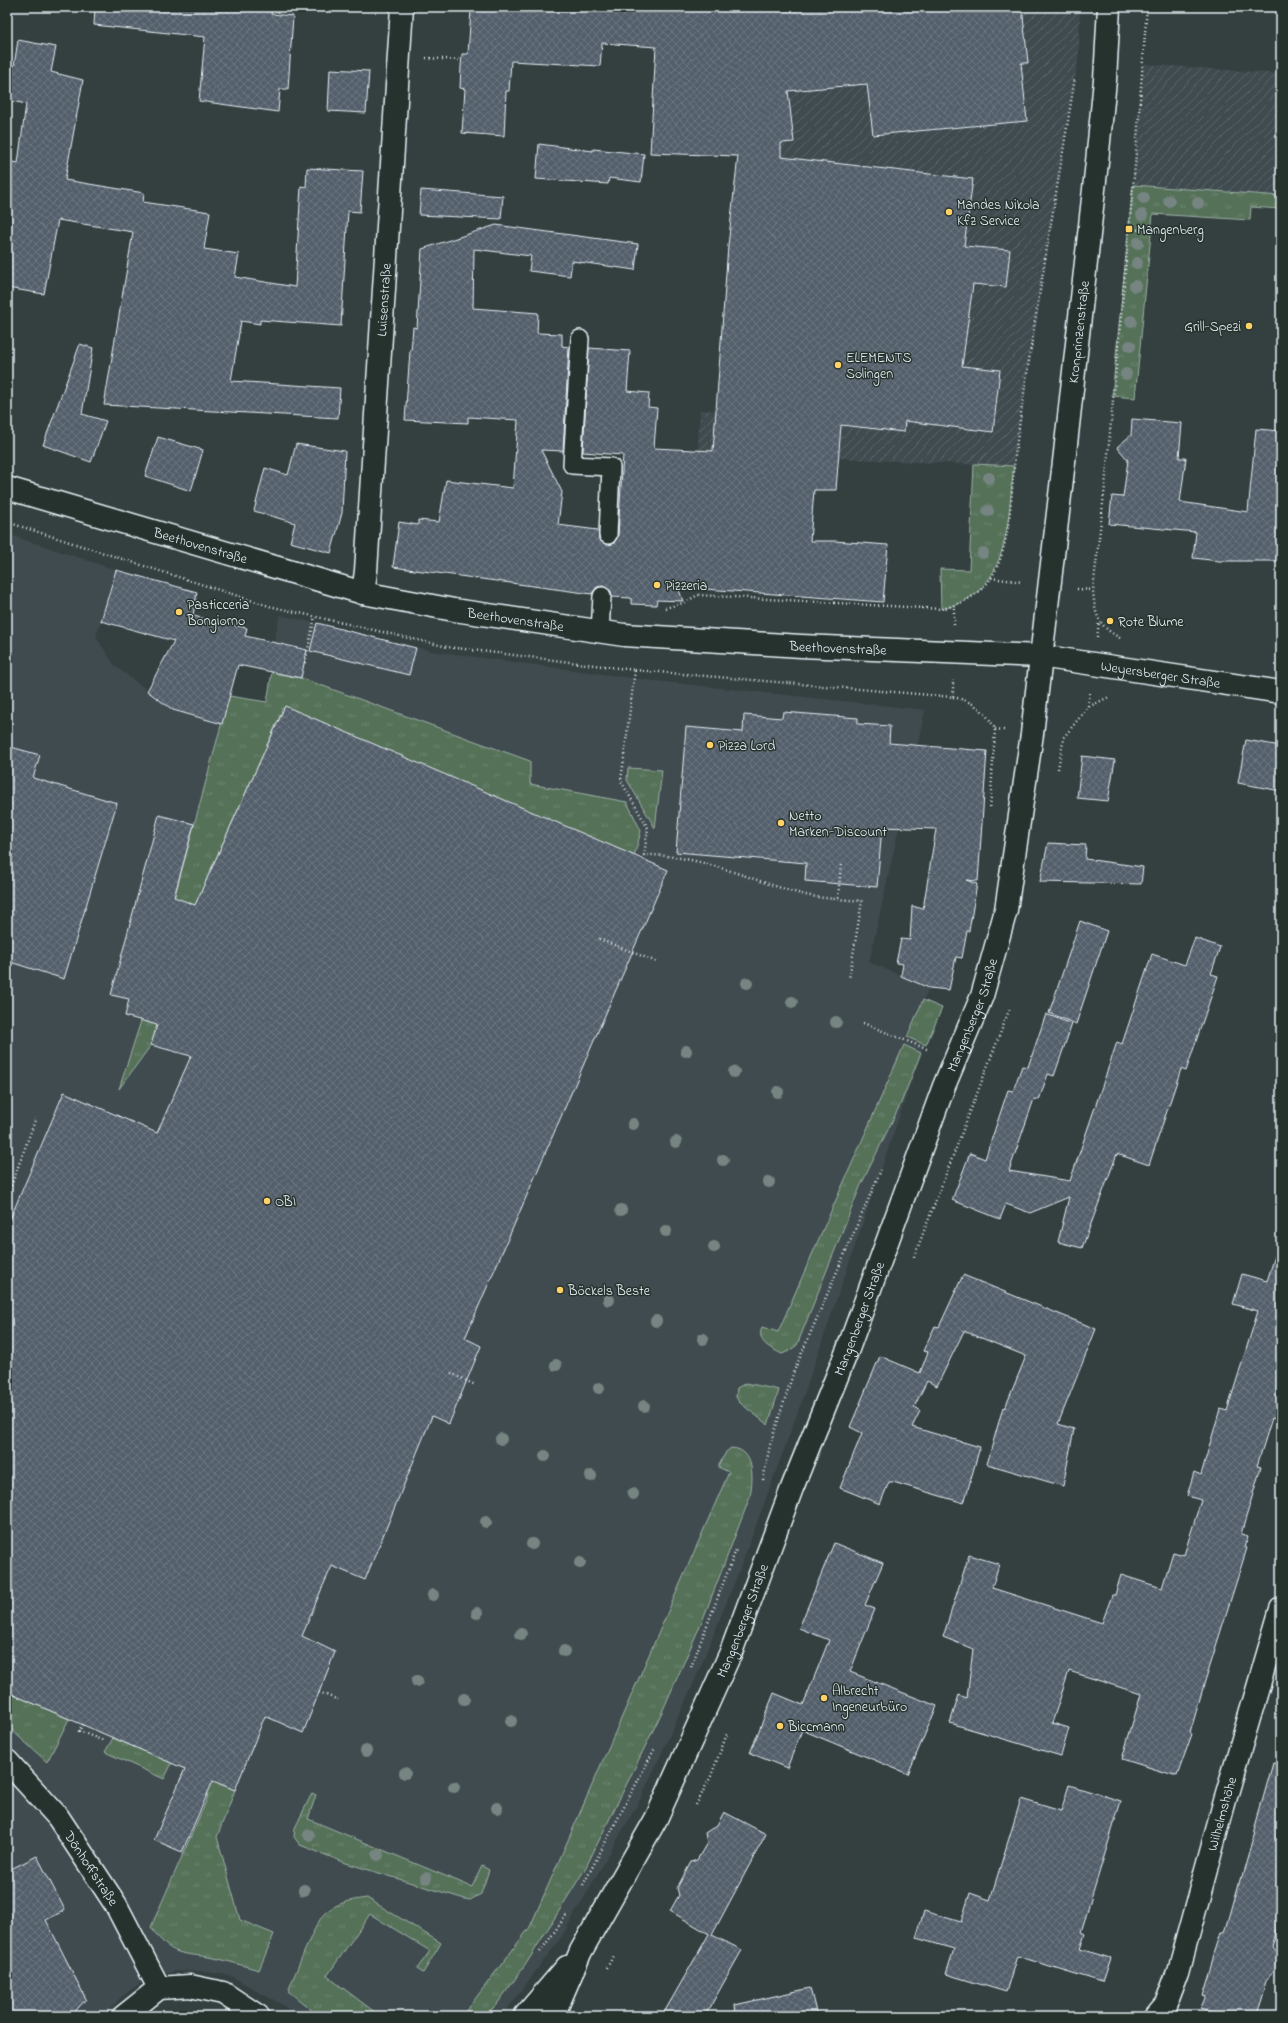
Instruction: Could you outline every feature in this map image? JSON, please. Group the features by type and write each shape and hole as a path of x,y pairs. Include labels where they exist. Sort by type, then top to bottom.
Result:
{"main road":[{"name":"Luisenstraße","path":"363,593 366,571 402,7"},
{"name":"Kronprinzenstraße","path":"1040,656 1066,453 1097,162 1105,80 1109,7"},
{"name":"Beethovenstraße","path":"7,488 363,593 454,610 624,635 801,646 1040,656"},
{"name":"Weyersberger Straße","path":"1040,656 1281,692"},
{"name":"Mangenberger Straße","path":"553,2016 581,1951 656,1819 731,1652 792,1488 848,1349 944,1086 982,996 1006,910 1032,734 1040,656"},
{"name":"Wilhelmshöhe","path":"1156,2016 1166,2004 1178,1972 1225,1800 1281,1609"},
{"name":"Dönhoffstraße","path":"7,1761 58,1817 116,1905 159,1988"},
{"name":"Mangenberger Straße","path":"525,2016 581,1951"},
{"path":"124,2016 159,1988 190,1986 223,1993 258,2016"}],"lane":[{"path":"580,339 572,465 611,467 608,535"},
{"path":"600,632 602,596"}],"path":[{"path":"1125,641 1107,631 1099,622 1094,607 1093,590 1105,486 1129,229 1147,7"},
{"path":"400,57 462,60"},
{"path":"659,609 683,603 698,595 941,609 954,606 970,598 991,578 1005,545 1016,450 1075,75"},
{"path":"1129,229 1204,235"},
{"path":"304,663 315,616"},
{"path":"953,697 968,700 978,708 995,729 990,816"},
{"path":"1064,737 1088,707"},
{"path":"628,720 621,781 648,828 644,855 661,855 704,863 800,894 862,901 850,979"},
{"path":"838,898 841,865"},
{"path":"599,939 657,962"},
{"path":"863,1023 931,1051"},
{"path":"928,1057 934,1044"},
{"path":"7,1197 36,1118"},
{"path":"762,1485 770,1445 794,1371 884,1163"},
{"path":"451,1373 475,1385"},
{"path":"688,1674 739,1543"},
{"path":"319,1692 338,1700"},
{"path":"83,1724 79,1731 104,1741"},
{"path":"582,1888 656,1746"},
{"path":"539,1953 571,1909"}],"shaded area":[{"path":"434,7 1080,7 1079,53 1014,466 698,450 700,410 716,411 738,157 650,153 656,47 602,43 600,66 530,62 504,10"},
{"path":"1142,64 1281,74 1281,196 1133,185"},
{"path":"7,534 116,570 96,637 115,666 173,710 221,724 268,702 277,643 274,642 280,615 431,651 646,680 925,710 869,962 929,988 923,1000 943,1008 921,1053 801,1403 739,1571 695,1680 641,1798 562,1936 502,2016 299,2016 281,2004 229,1975 199,1971 174,1971 140,1983 121,1997 104,2016 7,2016"}],"green space":[{"path":"1133,185 1281,196 1281,209 1251,207 1250,220 1153,214 1135,398 1112,396"},
{"path":"974,464 1014,466 1006,532 1001,553 993,572 981,589 964,601 941,609 940,569 969,570"},
{"path":"272,672 301,678 530,761 530,784 627,802 641,831 634,857 331,726 282,708 281,714 197,901 151,1045 119,1089 141,1021 229,696 267,702"},
{"path":"628,768 662,770 655,828 627,780"},
{"path":"923,1000 942,1008 926,1045 907,1037"},
{"path":"904,1045 921,1053 901,1103 860,1187 797,1345 782,1354 765,1344 761,1337 762,1327 778,1332"},
{"path":"746,1383 779,1390 768,1425 739,1402 736,1397 737,1388"},
{"path":"731,1448 739,1450 749,1459 752,1474 750,1497 703,1619 662,1712 585,1869 526,1964 497,2004 485,2016 462,2016 530,1927 729,1472 718,1467 726,1452"},
{"path":"7,1692 69,1719 47,1762 7,1726"},
{"path":"113,1738 172,1763 164,1779 105,1752"},
{"path":"185,1769 235,1790 217,1837 240,1920 274,1934 259,1970 220,1959 178,1952 165,1944 151,1927 208,1797 178,1784"},
{"path":"312,1793 316,1795 308,1819 472,1887 482,1866 489,1870 481,1894 470,1900 465,1899 346,1863 300,1845 294,1837 295,1828"},
{"path":"367,1898 441,1943 423,1973 417,1969 430,1951 370,1914 327,1976 380,2016 319,2016 288,1991 300,1961 316,1926 326,1912 341,1904"}],"building":[{"path":"95,7 272,7 271,14 293,16 288,89 280,89 278,112 199,101 205,37 94,25"},
{"path":"503,7 1022,7 1028,63 1021,63 1027,121 873,135 867,84 788,91 794,142 781,143 781,157 973,179 964,246 1010,250 1006,287 973,284 962,366 1000,370 993,432 905,421 904,432 841,425 836,490 814,490 810,541 835,541 888,545 883,602 678,587 683,601 657,600 656,605 631,604 631,598 612,597 611,591 603,586 597,587 592,594 393,567 399,522 418,525 418,520 439,522 446,480 513,488 518,420 468,417 468,423 405,420 413,327 417,328 422,249 496,225 638,244 635,270 572,261 570,276 529,271 531,256 474,249 473,308 538,313 537,333 562,334 562,346 569,347 563,451 541,450 562,492 558,525 598,530 599,540 607,545 613,544 618,536 623,455 583,452 589,348 630,351 627,391 649,393 648,407 657,408 654,448 713,451 728,246 738,156 650,153 656,47 602,43 600,66 511,61 509,91 506,91 504,136 462,133 465,89 460,88 461,67 462,54 468,54 471,10 503,10"},
{"path":"18,40 56,47 51,72 83,80 65,180 144,193 143,202 210,212 204,249 239,254 235,277 295,287 301,186 306,187 307,168 363,171 360,212 348,211 341,326 260,320 260,324 241,321 231,381 340,388 338,418 104,405 133,232 58,220 44,294 7,288 7,161 18,163 26,104 7,100 7,65 14,66"},
{"path":"330,69 369,71 366,113 328,111"},
{"path":"539,144 593,151 593,149 644,154 641,182 609,178 608,184 536,179"},
{"path":"421,190 503,196 501,219 419,215"},
{"path":"80,344 93,348 82,414 106,421 91,462 43,445"},
{"path":"1132,419 1182,423 1179,458 1186,458 1180,502 1248,512 1256,429 1281,431 1281,561 1219,561 1193,558 1196,532 1109,524 1112,496 1123,497 1128,460 1117,447 1131,435"},
{"path":"158,437 203,450 191,491 145,476"},
{"path":"296,444 345,451 342,513 331,553 290,542 295,523 254,511 265,468 288,475"},
{"path":"116,570 197,592 193,616 247,628 245,636 307,650 301,678 238,665 222,724 173,710 147,691 174,641 101,621"},
{"path":"317,623 416,648 409,675 310,651"},
{"name":"OBI","path":"285,706 668,870 465,1338 481,1346 449,1424 432,1416 365,1580 332,1566 322,1588 302,1636 335,1652 303,1733 265,1716 235,1790 213,1781 182,1852 154,1840 185,1769 7,1692 7,1226 64,1092 157,1133 191,1056 151,1045 157,1025 125,1016 129,999 111,995 159,815 194,824 174,897 195,905"},
{"path":"783,712 858,718 858,724 890,726 889,743 987,751 978,881 966,880 977,884 969,931 967,931 962,958 956,957 949,990 929,988 901,976 903,964 896,963 901,939 910,940 912,906 923,909 936,829 882,827 877,887 805,881 806,863 676,852 686,727 743,732 744,715 782,718"},
{"path":"1246,740 1281,746 1281,791 1238,783"},
{"path":"7,746 40,755 33,778 117,803 64,979 7,961"},
{"path":"1082,756 1115,760 1108,801 1077,798"},
{"path":"1048,843 1086,845 1085,859 1143,867 1141,884 1040,882"},
{"path":"1080,921 1107,931 1076,1024 1049,1013"},
{"path":"1195,938 1220,947 1211,974 1218,976 1186,1071 1181,1069 1149,1165 1117,1154 1082,1248 1058,1242 1069,1197 1030,1213 1006,1204 1000,1219 952,1200 970,1153 985,1159 1008,1090 1013,1091 1022,1066 1028,1067 1046,1014 1072,1024 1054,1076 1048,1074 1039,1100 1034,1099 1009,1171 1070,1181 1117,1042 1122,1044 1152,954 1185,965"},
{"path":"1275,1256 1281,1257 1281,1421 1272,1418 1257,1466 1261,1467 1241,1534 1248,1536 1245,1547 1247,1548 1205,1681 1190,1733 1192,1734 1177,1776 1122,1759 1141,1694 1069,1671 1052,1723 1069,1728 1061,1756 950,1723 959,1695 967,1698 973,1649 943,1637 969,1555 999,1564 992,1588 1102,1623 1112,1595 1115,1595 1121,1575 1162,1588 1173,1552 1184,1555 1201,1500 1187,1496 1194,1472 1201,1475 1220,1409 1227,1411 1258,1311 1233,1304 1242,1274 1267,1281"},
{"path":"963,1275 1096,1329 1058,1424 1074,1429 1063,1486 987,1464 1003,1407 1005,1408 1026,1356 964,1331 937,1386 927,1381 914,1407 920,1411 912,1427 980,1447 964,1503 893,1482 889,1482 880,1504 840,1488 862,1433 850,1427 880,1356 920,1373 928,1352 923,1351 935,1326 939,1327"},
{"path":"834,1543 883,1563 865,1605 875,1609 850,1672 937,1706 908,1774 802,1730 787,1768 750,1753 774,1693 803,1705 829,1640 799,1628"},
{"path":"1273,1763 1281,1764 1281,1915 1272,1947 1281,1958 1281,1965 1267,1980 1257,2016 1225,2016 1201,2009 1206,1995 1203,1994 1222,1933 1225,1933"},
{"path":"1069,1785 1121,1801 1081,1932 1085,1934 1080,1949 1110,1958 1102,1982 1017,1956 1006,1992 946,1974 954,1949 916,1938 924,1911 961,1922 970,1893 990,1900 1021,1799 1061,1811"},
{"path":"724,1812 766,1834 712,1935 742,1950 705,2016 662,2016 709,1934 670,1911 679,1895 677,1888 691,1862 697,1860 707,1843 705,1833 717,1825"},
{"path":"37,1856 65,1910 46,1920 86,1999 71,2016 7,2016 7,1871"},
{"path":"810,1988 817,2016 736,2016 735,2005"}],"place":[{"name":"Mandes Nikola Kfz Service","path":"949,212"},
{"name":"Mangenberg","path":"1129,229"},
{"name":"Grill-Spezi","path":"1249,326"},
{"name":"ELEMENTS Solingen","path":"838,365"},
{"name":"Pizzeria","path":"657,585"},
{"name":"Pasticceria Bongiorno","path":"179,612"},
{"name":"Rote Blume","path":"1110,621"},
{"name":"Pizza Lord","path":"710,745"},
{"name":"Netto Marken-Discount","path":"781,823"},
{"name":"OBI","path":"267,1201"},
{"name":"Böckels Beste","path":"560,1290"},
{"name":"Albrecht Ingeneurbüro","path":"824,1698"},
{"name":"Biccmann","path":"780,1726"}]}
